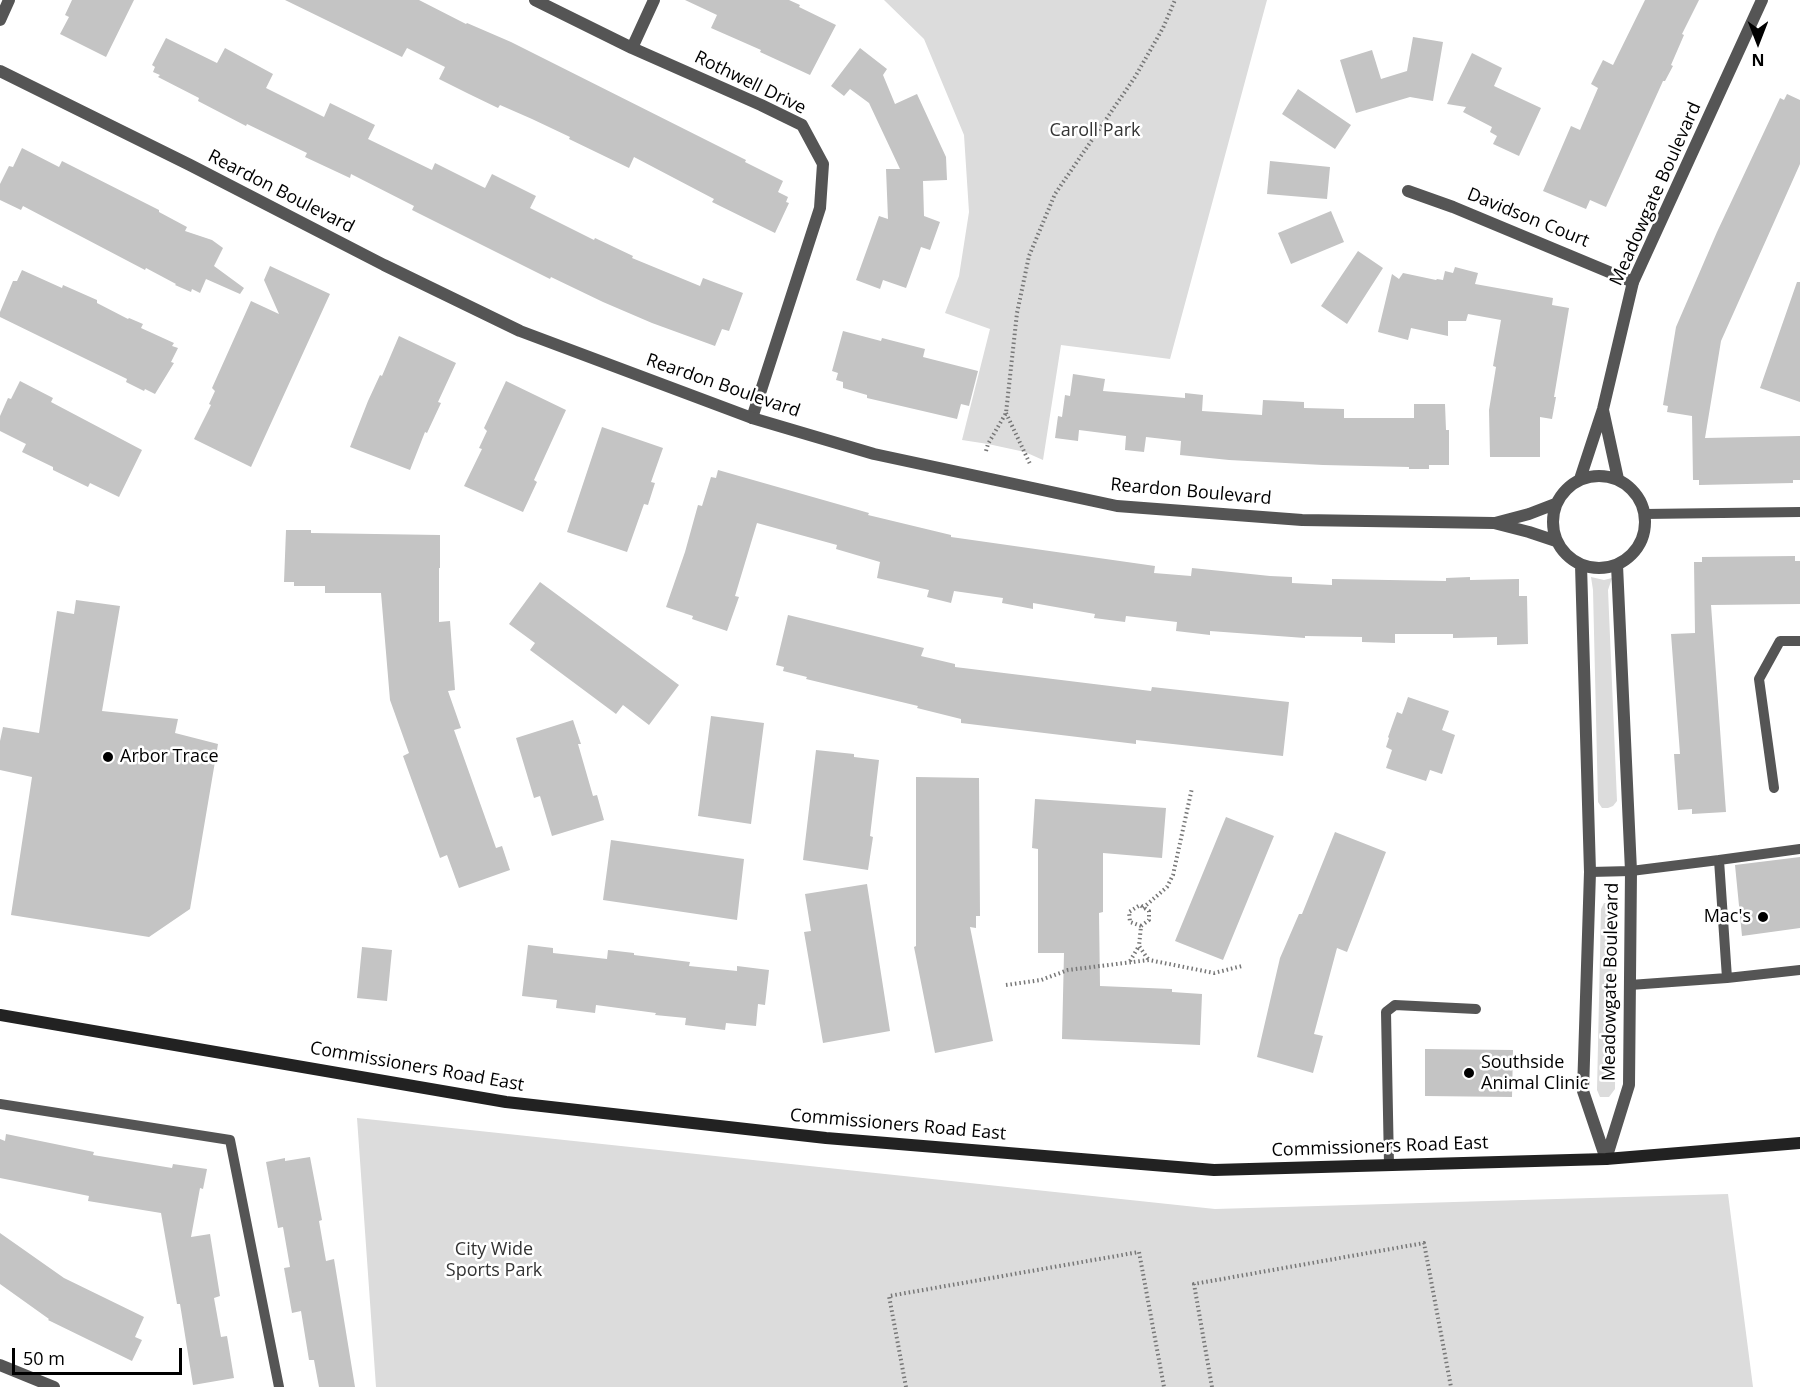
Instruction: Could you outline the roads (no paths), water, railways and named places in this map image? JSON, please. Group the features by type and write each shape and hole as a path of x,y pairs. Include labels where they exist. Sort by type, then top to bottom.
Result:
{"main road":[{"name":"Commissioners Road East","path":"0,1015 506,1102 826,1138 1214,1170 1606,1159 1800,1143"}],"street":[{"path":"0,20 9,0"},
{"name":"Rothwell Drive","path":"535,0 632,48 761,105 802,126 823,164 820,208 752,418"},
{"path":"632,48 654,0"},
{"name":"Meadowgate Boulevard","path":"1580,478 1603,409 1633,282 1762,0"},
{"name":"Reardon Boulevard","path":"0,71 520,331 752,418 874,454 1117,506 1302,520 1494,523 1556,541"},
{"name":"Davidson Court","path":"1408,191 1453,207 1633,282"},
{"name":"Meadowgate Boulevard","path":"1603,409 1618,479"},
{"path":"1599,475 1618,479 1632,489 1642,504 1646,522 1642,540 1632,555 1617,565 1599,569 1581,565 1566,556 1556,541 1552,529 1555,504 1565,489 1580,478 1599,475"},
{"name":"Reardon Boulevard","path":"1494,523 1529,514 1555,504"},
{"name":"Meadowgate Boulevard","path":"1581,565 1590,872 1583,1091 1606,1159"},
{"name":"Meadowgate Boulevard","path":"1606,1159 1629,1085 1631,871 1617,565"},
{"path":"0,1365 54,1387"}],"lane":[{"path":"1644,514 1800,512"},
{"path":"1774,788 1759,679 1780,641 1800,641"},
{"path":"1590,872 1631,871 1800,849"},
{"path":"1719,860 1727,978"},
{"path":"1630,985 1800,970"},
{"path":"1389,1165 1386,1012 1395,1005 1476,1010"},
{"path":"0,1104 230,1140 279,1387"}],"place":[{"name":"Arbor Trace","path":"108,757"},
{"name":"Mac's","path":"1763,917"},
{"name":"Southside Animal Clinic","path":"1469,1073"}],"park label":[{"name":"Caroll Park","path":"1095,131"},
{"name":"City Wide Sports Park","path":"494,1260"}]}
